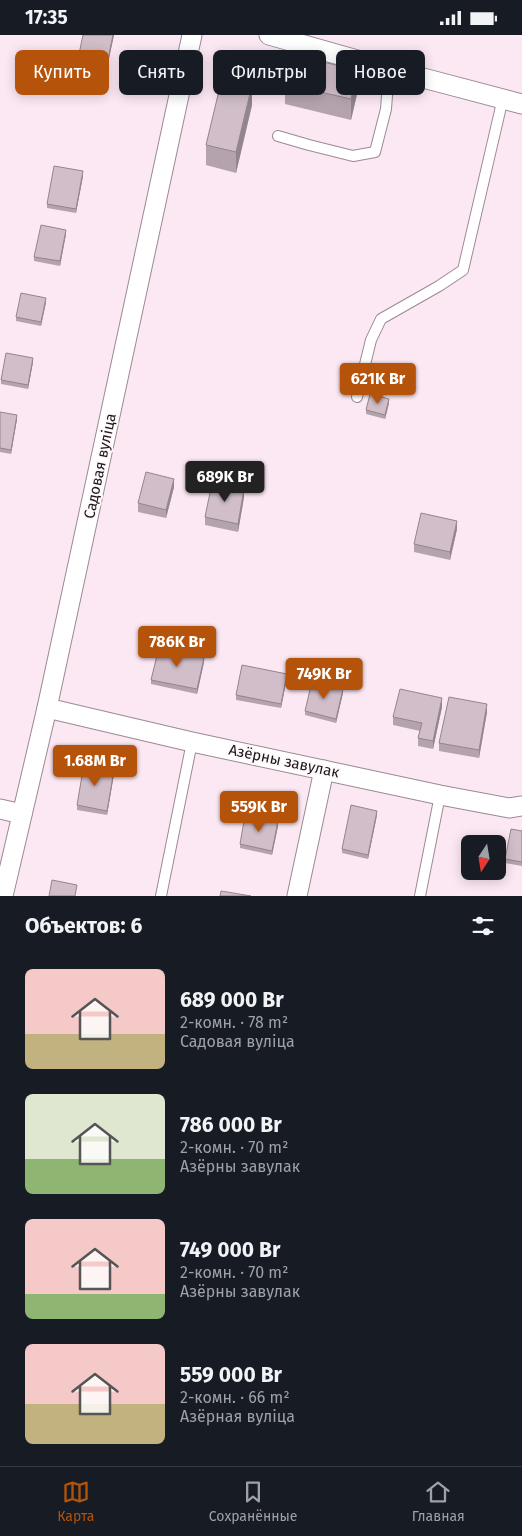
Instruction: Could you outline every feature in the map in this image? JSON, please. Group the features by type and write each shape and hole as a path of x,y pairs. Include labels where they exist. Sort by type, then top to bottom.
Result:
{"street":[{"name":"Садовая вуліца","path":"3,896 47,708 192,35"},
{"path":"269,35 336,54"},
{"path":"425,78 522,104"},
{"name":"Азёрны завулак","path":"47,708 192,742 440,795 509,808 522,806"},
{"path":"297,896 324,770"},
{"path":"0,809 22,814"}],"lane":[{"path":"278,135 353,156 375,152 386,109 387,95"},
{"path":"357,397 371,340 381,319 463,270 503,98"},
{"path":"161,896 192,742"},
{"path":"420,896 440,795"}],"building":[{"path":"83,35 113,35 109,54 109,50 80,50"},
{"path":"326,63 336,65 336,95 352,95 351,99 326,93"},
{"path":"218,95 250,95 236,152 206,145"},
{"path":"54,166 83,171 76,209 47,204"},
{"path":"41,225 66,230 60,261 34,257"},
{"path":"21,293 46,298 41,322 16,317"},
{"path":"6,353 33,358 28,385 1,380"},
{"path":"370,394 389,399 385,415 366,410"},
{"path":"0,412 17,415 11,450 0,448"},
{"path":"146,472 174,479 166,510 138,503"},
{"path":"212,483 244,489 238,524 205,517"},
{"path":"421,513 457,521 450,552 414,544"},
{"path":"159,647 204,658 197,689 151,680"},
{"path":"242,665 287,674 281,704 236,695"},
{"path":"312,681 343,689 336,719 305,711"},
{"path":"400,689 442,698 433,741 418,738 422,723 393,717"},
{"path":"449,697 487,704 479,750 439,743"},
{"path":"84,764 114,770 107,811 77,805"},
{"path":"351,805 377,811 368,855 342,849"},
{"path":"245,815 278,821 272,851 240,844"},
{"path":"511,829 522,831 522,862 506,859"},
{"path":"52,880 77,885 75,896 49,896"},
{"path":"221,891 251,896 220,896"}]}
